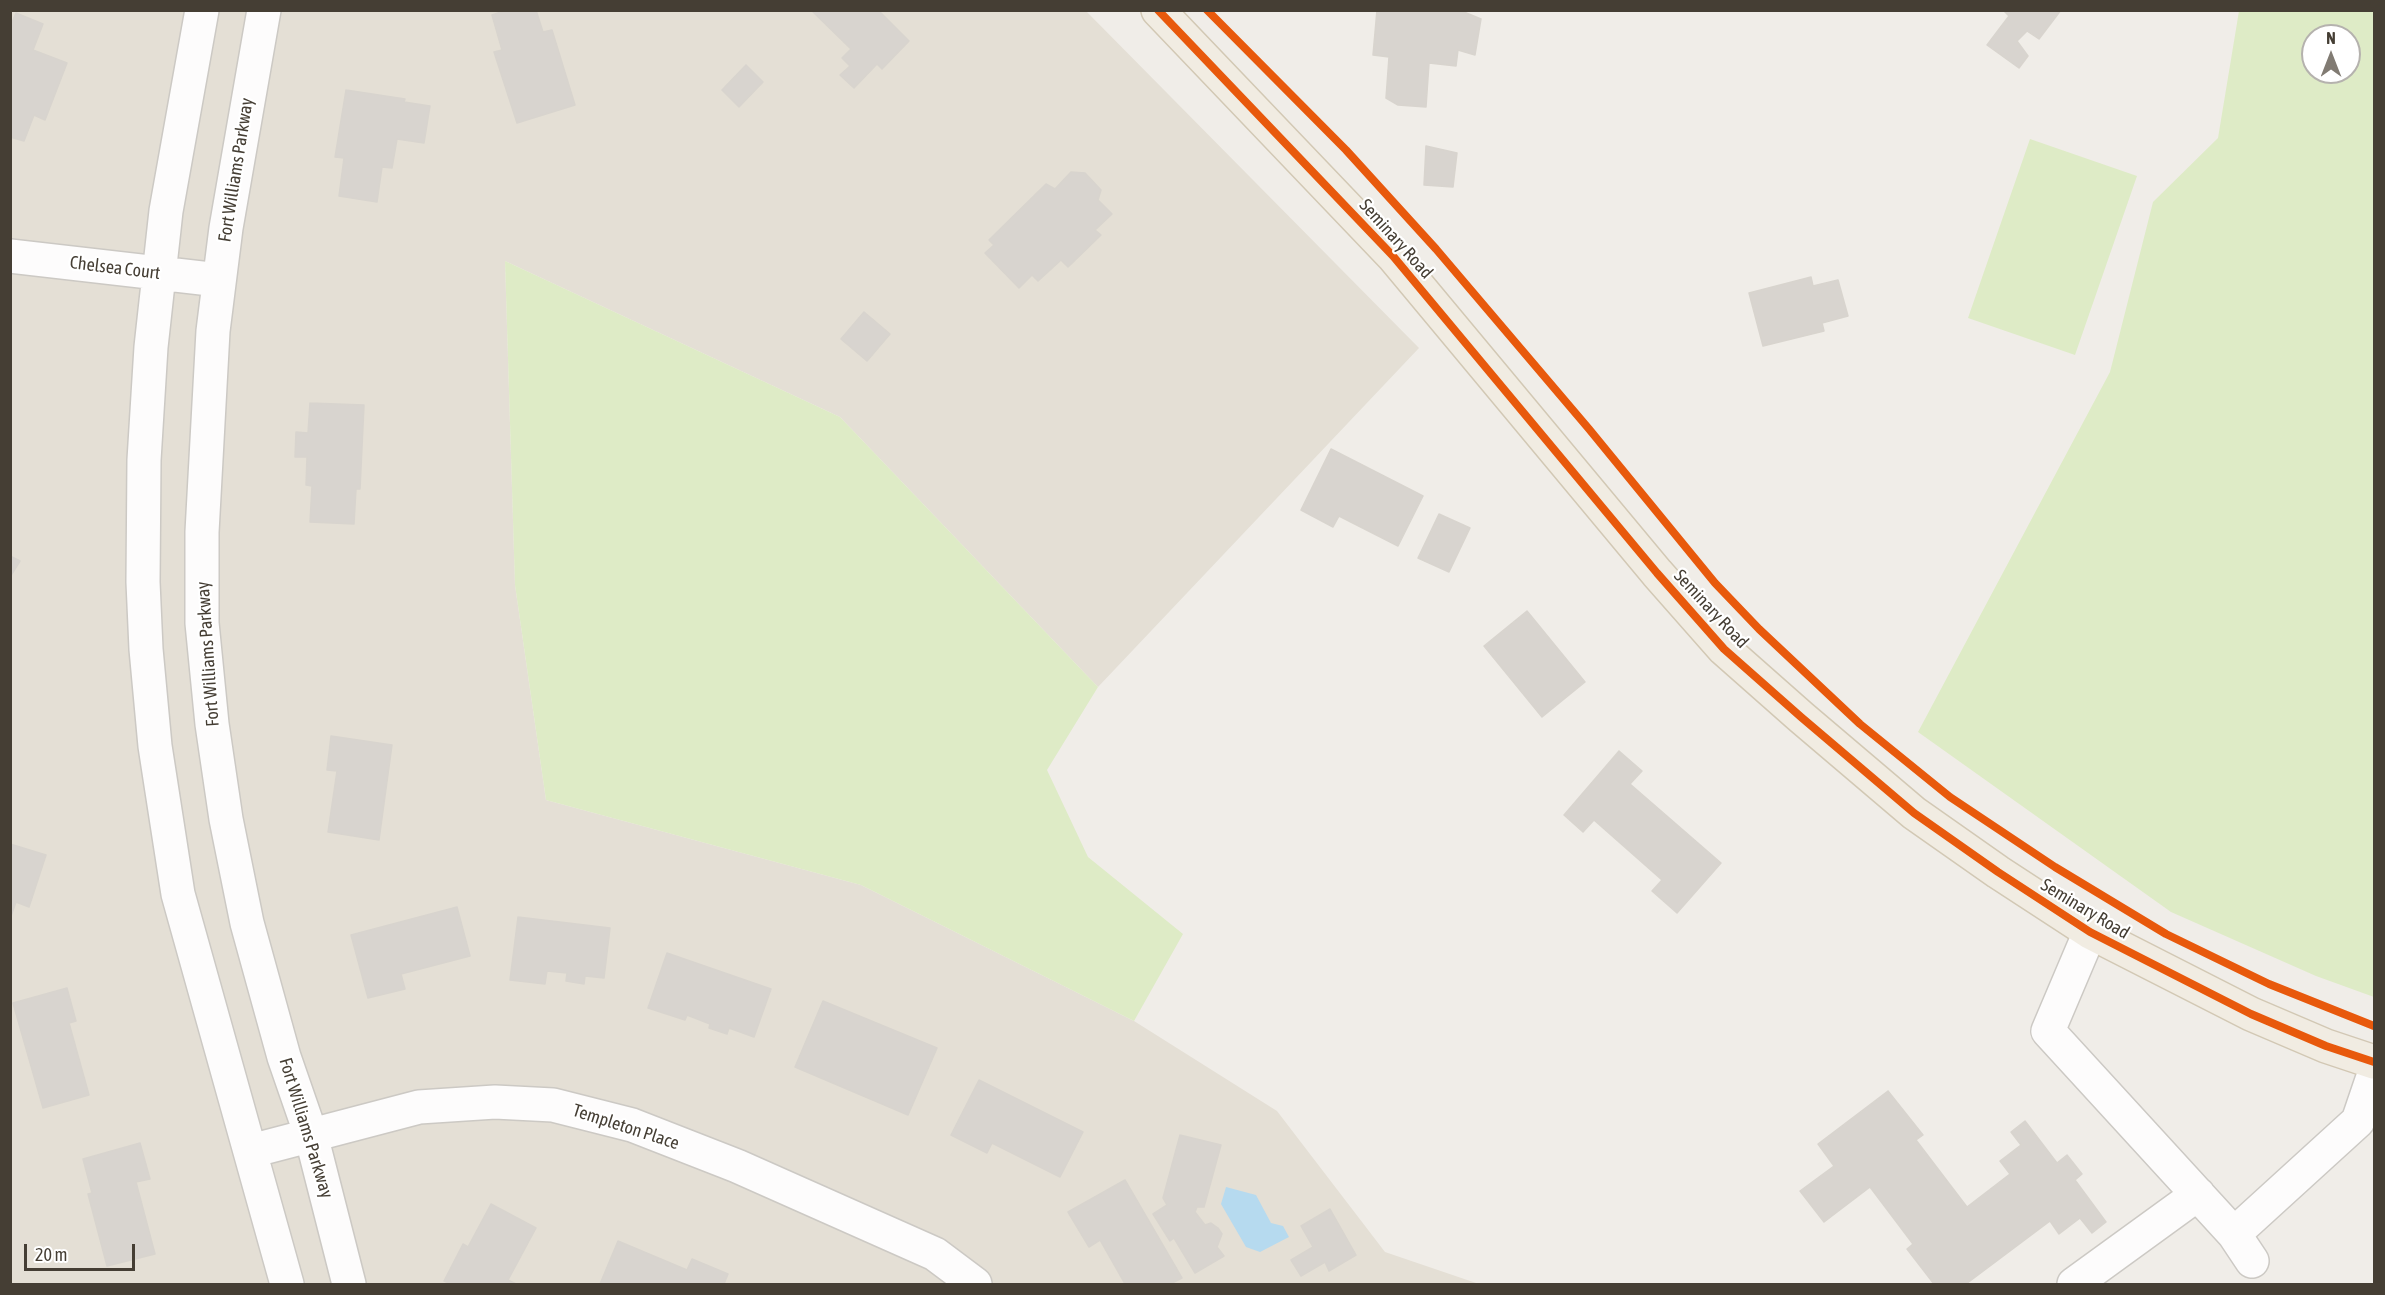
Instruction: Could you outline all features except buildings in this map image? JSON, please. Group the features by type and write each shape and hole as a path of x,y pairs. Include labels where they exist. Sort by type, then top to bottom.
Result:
{"main road":[{"name":"Seminary Road","path":"1158,10 1394,256 1657,573 1724,648 1801,717 1914,813 1998,872 2090,932 2251,1014 2326,1046 2374,1062"}],"street":[{"path":"202,10 166,211 151,347 144,471 143,582 146,648 155,746 178,894 287,1284"},
{"name":"Fort Williams Parkway","path":"264,10 247,98 213,331 202,532 202,623 212,724 226,819 247,923 284,1057 311,1135 350,1284"},
{"name":"Chelsea Court","path":"10,256 219,280"},
{"path":"2090,932 2048,1031 2234,1234 2252,1261"},
{"path":"2234,1234 2358,1121 2374,1074"},
{"name":"Templeton Place","path":"251,1151 419,1107 495,1102 553,1105 632,1125 737,1166 935,1254 975,1284"},
{"path":"2074,1284 2198,1194"}],"shaded area":[{"path":"10,11 1086,11 1419,348 1098,687 840,417 505,261 515,585 546,800 861,885 1134,1021 1277,1111 1385,1252 1479,1284 11,1284"}],"green space":[{"path":"2239,11 2374,11 2374,997 2316,976 2171,912 1918,732 2110,372 2153,202 2218,138"},
{"path":"2030,139 2137,176 2075,355 1968,318"},
{"path":"505,261 840,417 1098,687 1047,770 1088,857 1183,934 1134,1021 861,885 546,800 515,585"}],"water":[{"path":"1226,1187 1256,1195 1271,1223 1283,1226 1289,1237 1260,1252 1246,1247 1221,1204"}],"cycle path":[{"path":"1158,10 1393,256 1657,573 1724,649 1801,717 1914,813 1998,872 2090,932 2251,1014 2326,1046 2374,1062"},
{"path":"1207,10 1346,150 1436,249 1589,429 1715,583 1759,629 1860,724 1950,797 2055,867 2166,934 2269,984 2374,1026"}]}
